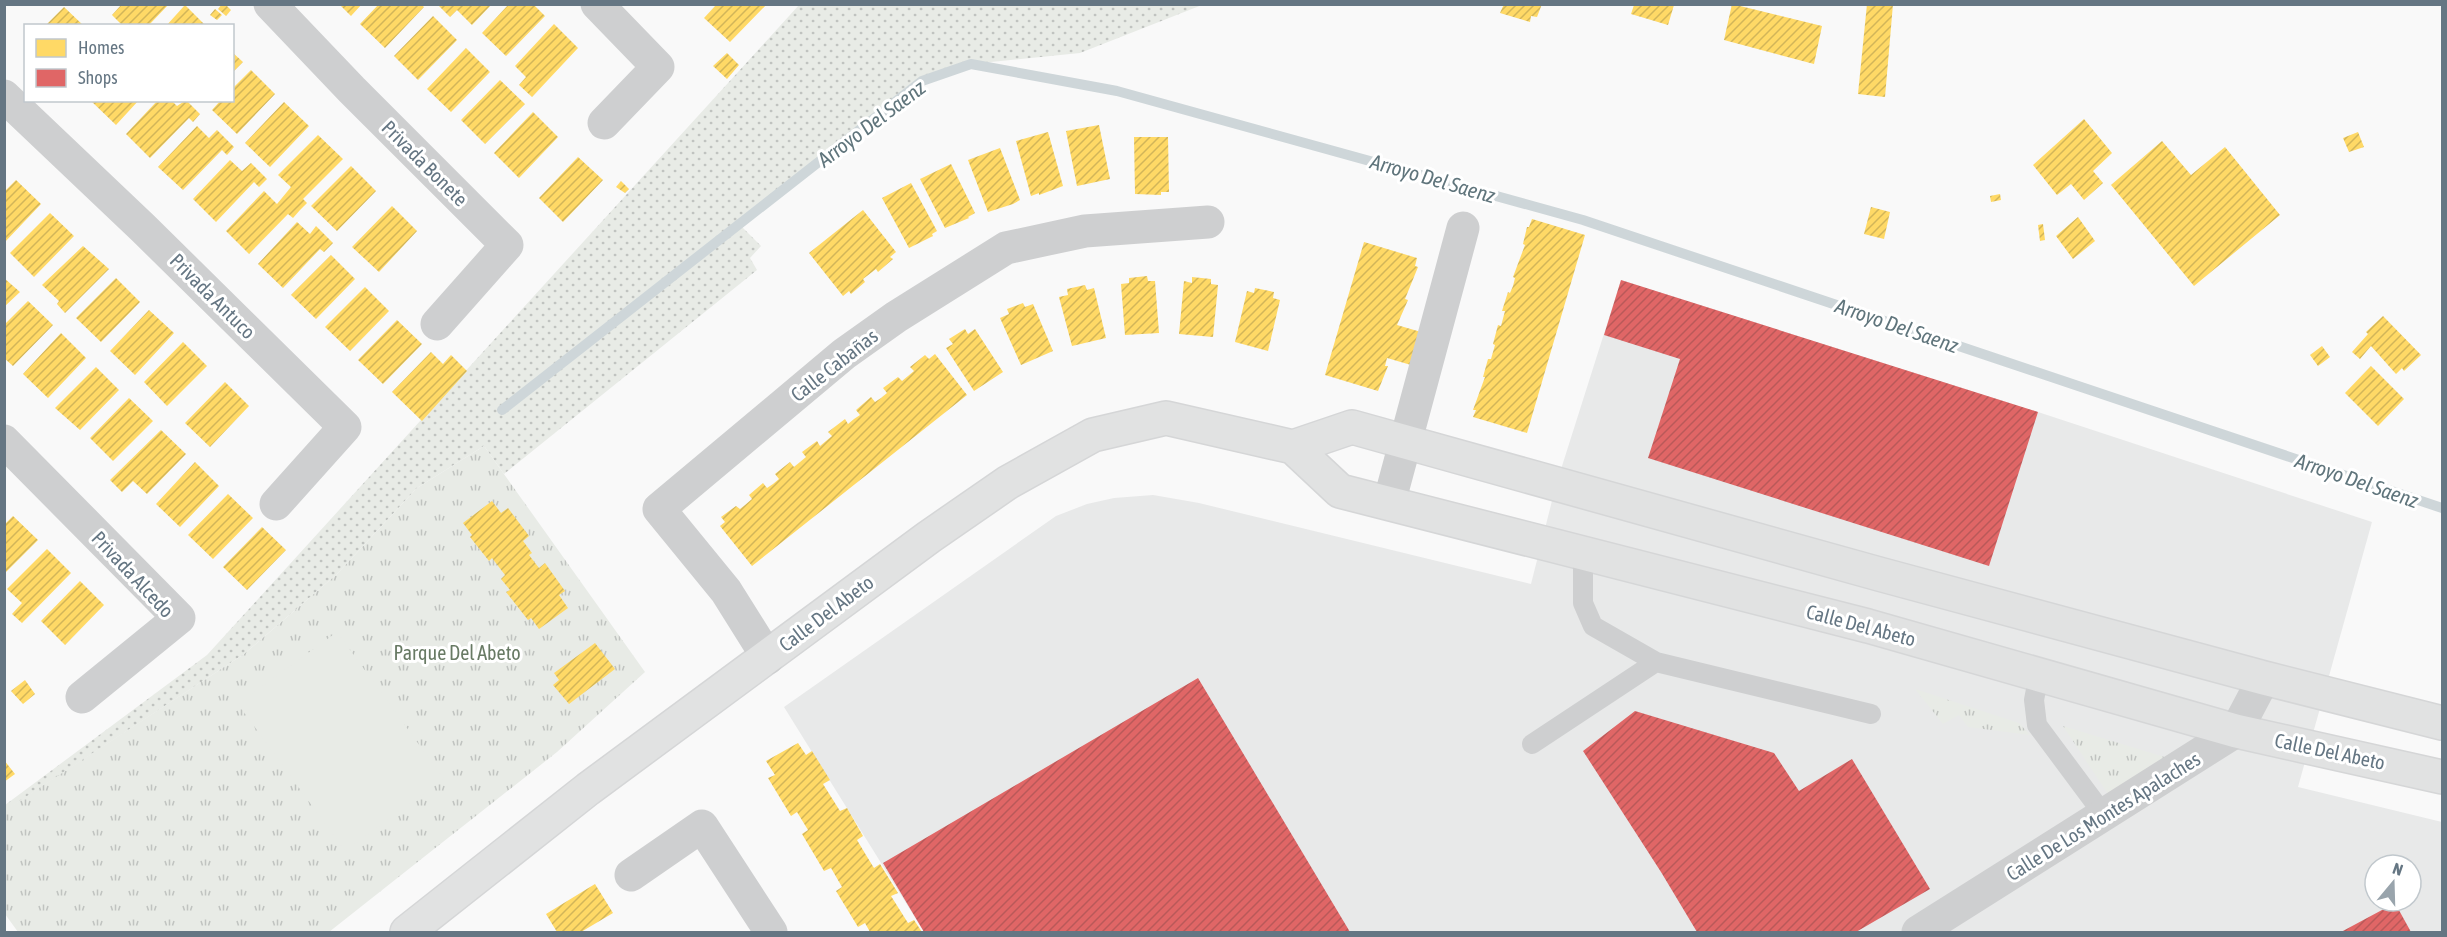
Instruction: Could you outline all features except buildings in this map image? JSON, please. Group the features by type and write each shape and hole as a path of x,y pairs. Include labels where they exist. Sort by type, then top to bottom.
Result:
{"main road":[{"name":"Calle Del Abeto","path":"407,933 588,789 901,558 1007,483 1093,435 1166,418 1293,447 1340,490 1868,626 2236,731 2442,777"},
{"path":"1293,447 1352,428 2264,678 2442,723"}],"street":[{"name":"Privada Bonete","path":"270,4 507,245 437,324"},
{"path":"597,4 658,67 604,123"},
{"name":"Privada Antuco","path":"4,96 143,228 345,427 276,504"},
{"name":"Calle Cabañas","path":"768,658 726,591 659,509 844,354 896,317 1006,248 1085,231 1208,222"},
{"path":"1389,503 1463,228"},
{"name":"Privada Alcedo","path":"4,441 179,618 82,697"},
{"name":"Calle De Los Montes Apalaches","path":"1918,933 2236,731 2264,678"},
{"path":"631,875 702,826 771,933"}],"lane":[{"path":"1583,552 1583,603 1593,626 1656,662 1870,714"},
{"path":"1532,744 1656,662"},
{"path":"2039,674 2034,700 2037,725 2104,815"}],"shaded area":[{"path":"1621,280 2038,412 2372,522 2298,787 2442,822 2442,932 924,932 784,707 1056,516 1087,504 1114,498 1153,495 1199,503 1531,584 1556,485"}],"green space":[{"path":"799,5 1202,5 1080,53 971,64 922,81 740,225 761,246 750,258 757,270 504,474 484,446 417,488 337,574 244,654 5,811 5,805 207,655"},
{"name":"Parque Del Abeto","path":"484,446 645,672 557,752 329,932 18,932 5,914 4,811 244,654 337,574 417,488"},
{"path":"337,632 444,779 345,851 238,704"},
{"path":"1915,689 2019,723 2030,735 1968,727 1959,715 1943,724"},
{"path":"2063,726 2171,759 2108,794"}],"waterway":[{"name":"Arroyo Del Saenz","path":"502,410 922,81 971,64 1117,91 1583,220 2442,508"}]}
